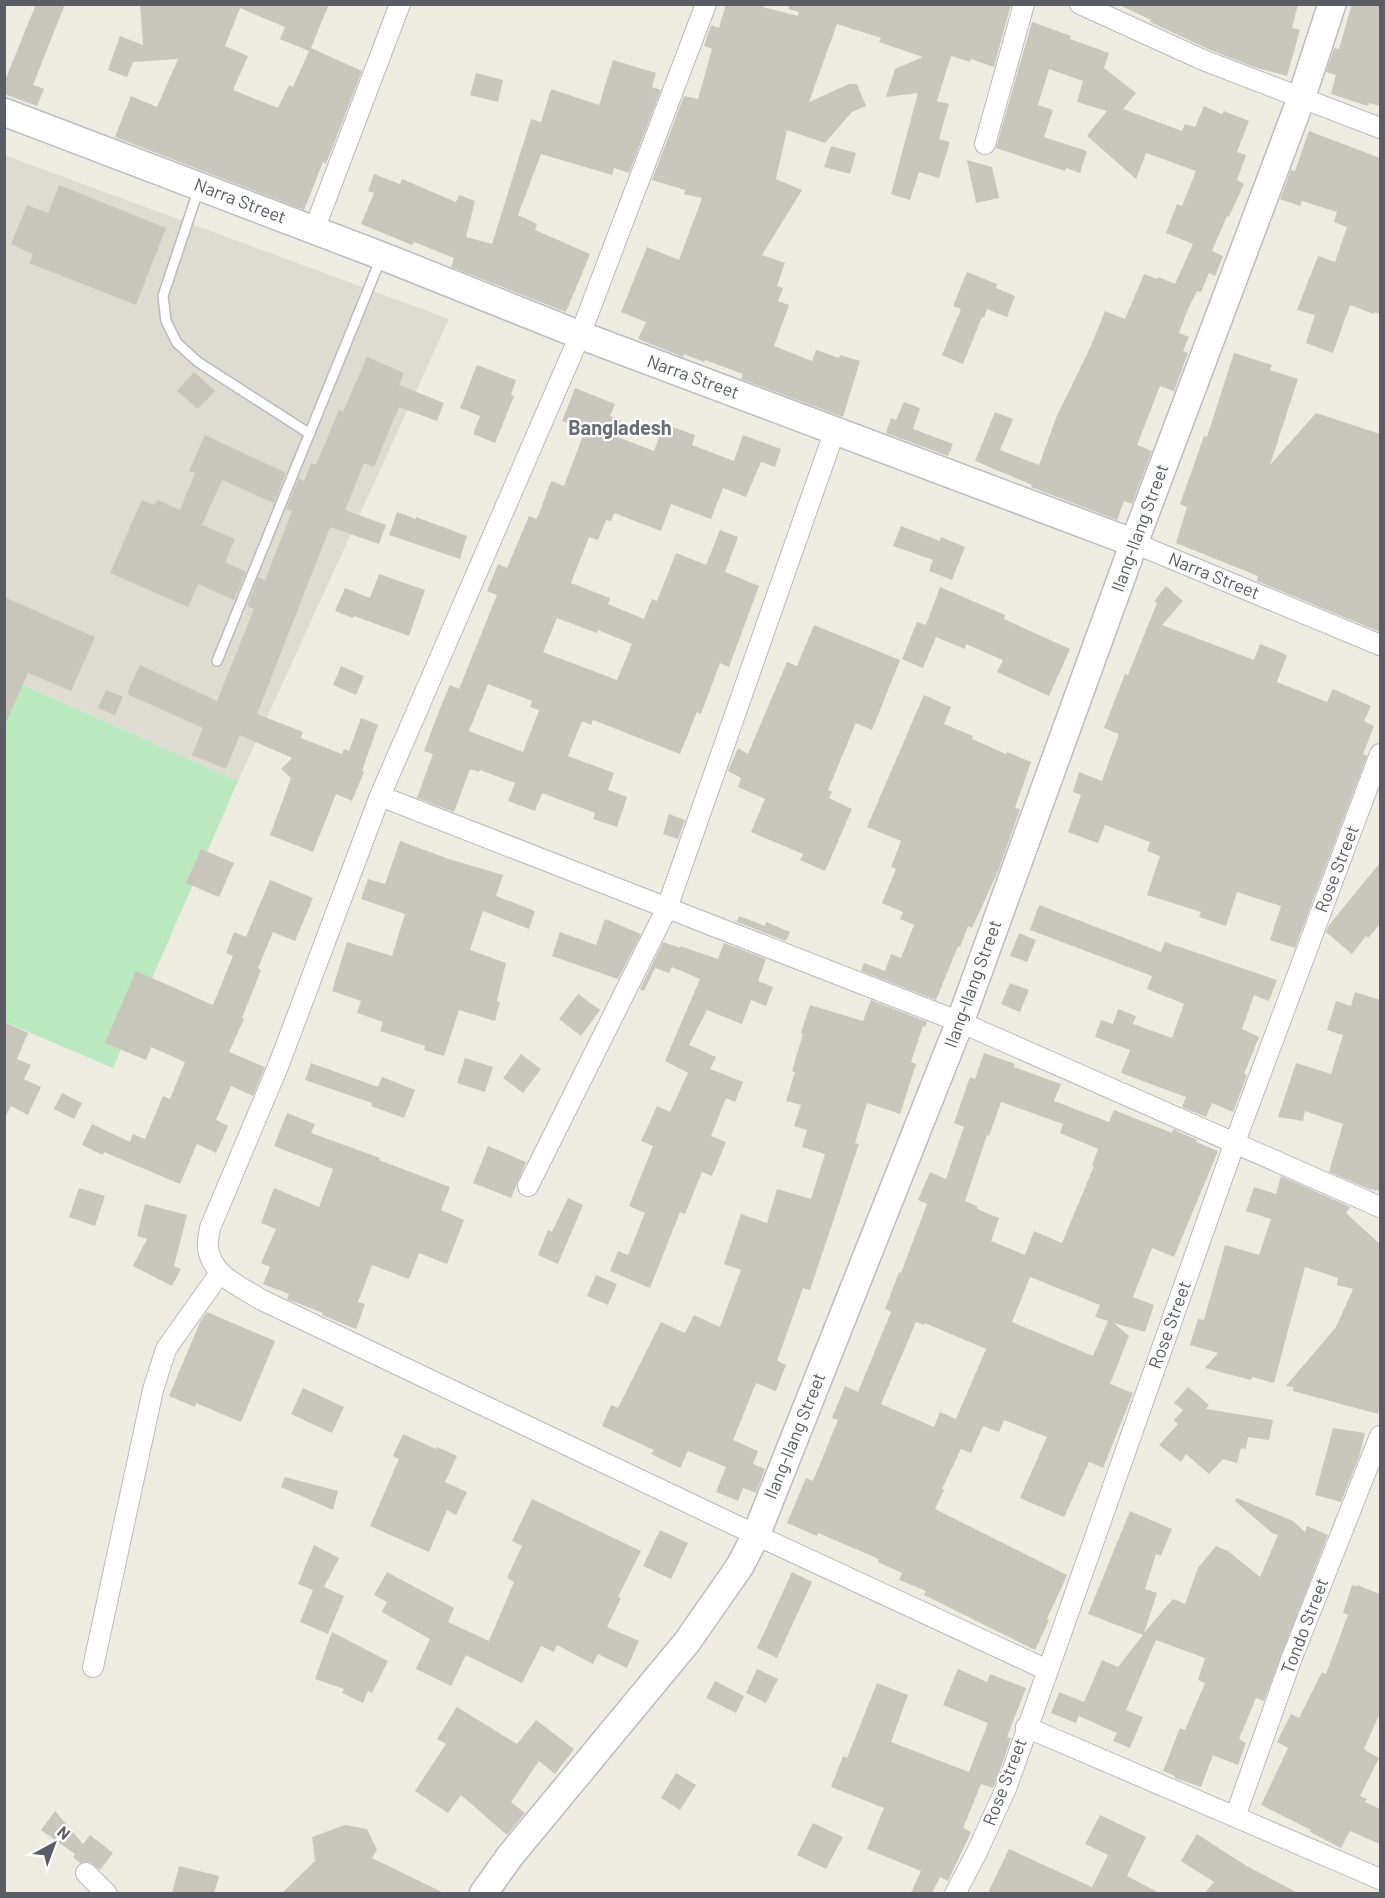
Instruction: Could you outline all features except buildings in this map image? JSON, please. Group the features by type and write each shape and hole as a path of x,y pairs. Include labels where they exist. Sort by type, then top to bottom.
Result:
{"main road":[{"name":"Ilang-Ilang Street","path":"483,1893 510,1856 687,1642 740,1566 756,1535 960,1022 1134,543 1301,99 1332,4"},
{"name":"Narra Street","path":"4,112 382,256 580,335 1134,543"}],"street":[{"path":"314,230 400,4"},
{"path":"706,4 580,335 380,796 279,1064 210,1228 207,1246 211,1260 220,1273 262,1299 756,1535 1047,1670"},
{"path":"985,144 1024,4"},
{"path":"1080,4 1203,60 1380,128"},
{"path":"528,1186 667,908 835,430"},
{"name":"Narra Street","path":"1134,543 1380,645"},
{"name":"Rose Street","path":"955,1893 977,1852 1007,1786 1235,1142 1380,754"},
{"path":"380,796 960,1022 1380,1208"},
{"path":"93,1667 153,1390 166,1349 220,1273"},
{"name":"Tondo Street","path":"1235,1817 1291,1660 1380,1436"},
{"path":"1026,1727 1380,1879"},
{"path":"86,1873 107,1893"}],"lane":[{"path":"200,186 163,296 166,321 177,343 198,362 310,434"},
{"path":"217,662 382,256"}],"shaded area":[{"path":"4,155 449,319 238,781 5,676"}],"green space":[{"path":"4,676 238,781 113,1068 5,1022"}],"district":[{"name":"Bangladesh","path":"620,428"}]}
